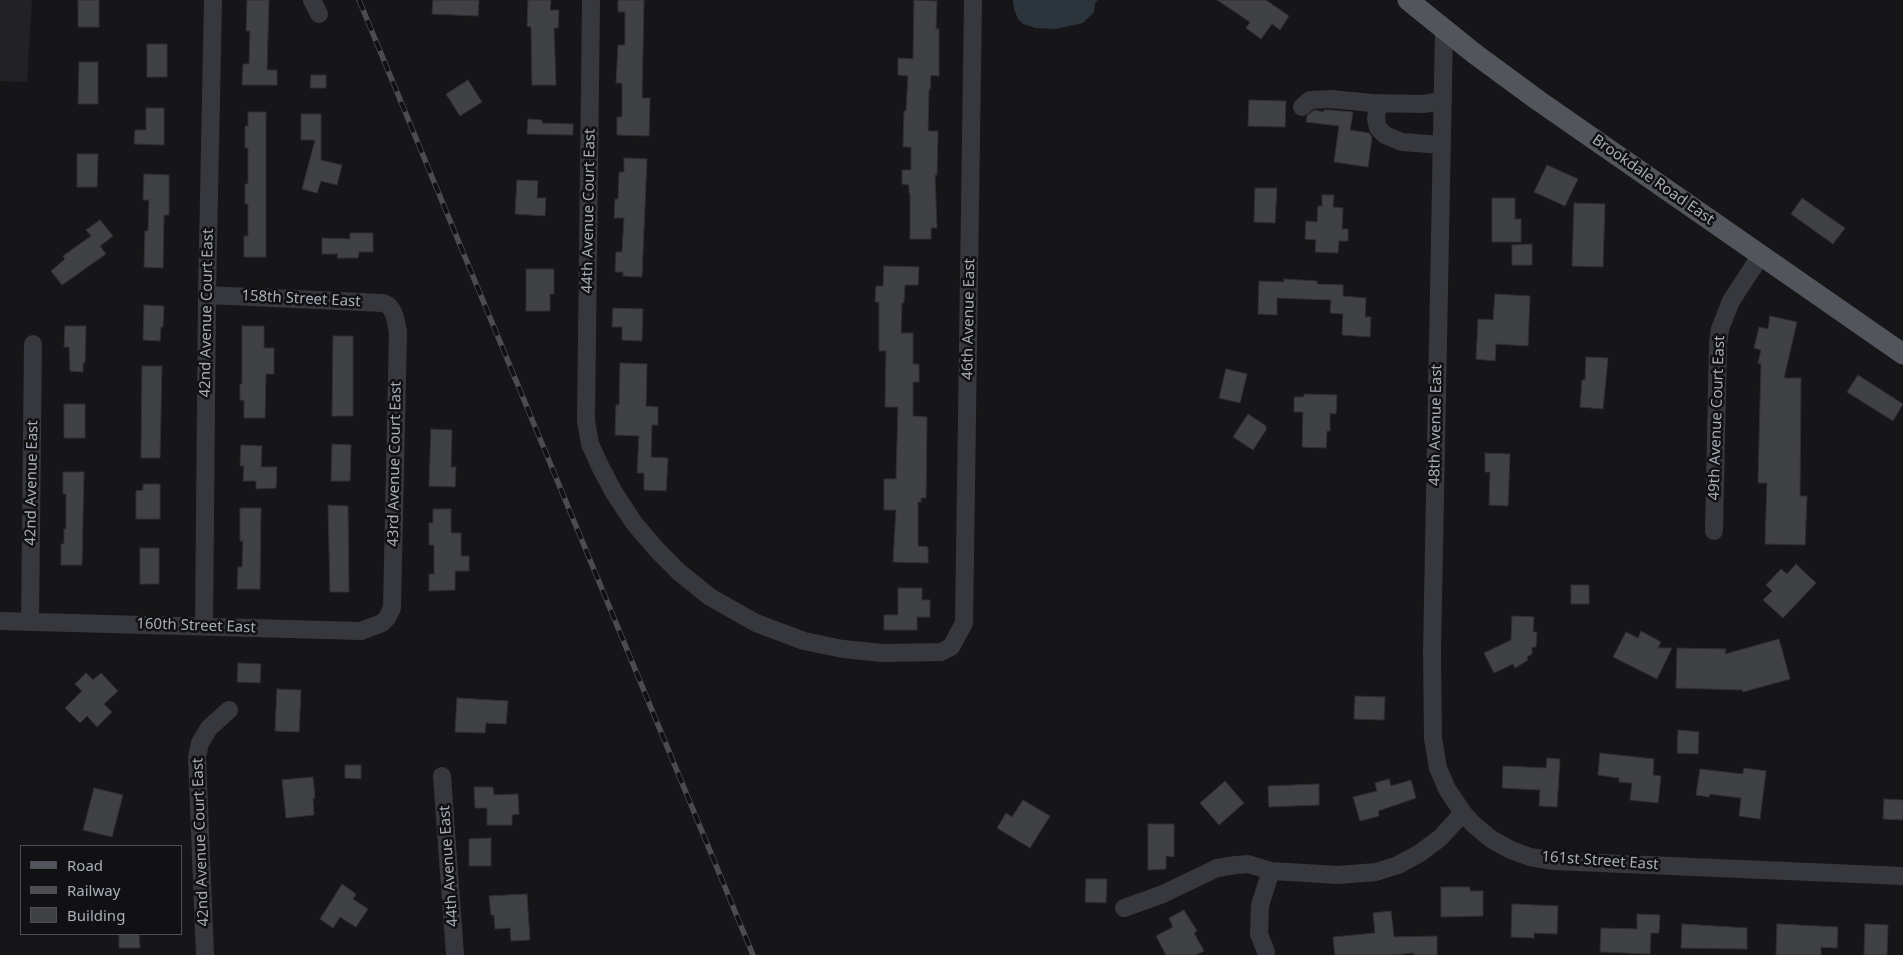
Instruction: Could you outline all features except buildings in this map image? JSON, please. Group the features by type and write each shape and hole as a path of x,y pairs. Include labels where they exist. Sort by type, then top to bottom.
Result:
{"main road":[{"name":"Brookdale Road East","path":"1408,0 1444,30 1539,101 1903,354"}],"street":[{"name":"42nd Avenue Court East","path":"204,626 212,0"},
{"name":"44th Avenue Court East","path":"591,0 586,421 590,444 613,491 634,523 679,572 710,597 733,611 780,633 804,642 843,649 883,653 941,652 951,647 958,636"},
{"name":"46th Avenue East","path":"958,636 964,623 973,0"},
{"name":"48th Avenue East","path":"1444,30 1432,642 1432,738 1438,768 1447,789 1463,813"},
{"path":"1302,107 1310,100 1331,99 1383,103 1423,104 1443,102"},
{"path":"1383,103 1377,110 1376,119 1378,128 1385,134 1402,142 1442,145"},
{"name":"49th Avenue Court East","path":"1714,531 1718,344 1720,329 1731,301 1761,255"},
{"name":"158th Street East","path":"207,295 383,303 392,310"},
{"name":"43rd Avenue Court East","path":"387,618 392,608 398,342 395,317 392,310"},
{"name":"42nd Avenue East","path":"30,621 33,344"},
{"name":"160th Street East","path":"0,621 361,632 382,623 387,618"},
{"name":"42nd Avenue Court East","path":"205,955 197,757 200,743 209,728 229,710"},
{"name":"44th Avenue East","path":"442,776 455,955"},
{"path":"1124,908 1164,894 1217,868 1248,864 1271,871 1338,875 1376,872 1398,865 1420,853 1440,838 1463,813"},
{"name":"161st Street East","path":"1463,813 1472,824 1491,839 1511,850 1530,857 1554,861 1903,876"},
{"path":"1266,952 1258,934 1260,905 1271,871"}],"shaded area":[{"path":"0,0 32,0 27,82 0,81"},
{"path":"1013,0 1098,0 1095,3 1094,12 1083,23 1056,29 1036,28 1023,24 1018,19"}],"railway":[{"path":"359,0 753,955"}]}
